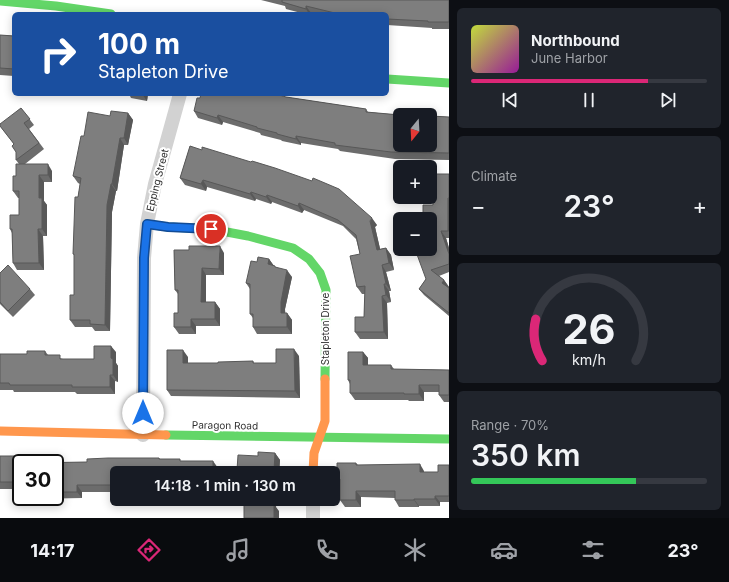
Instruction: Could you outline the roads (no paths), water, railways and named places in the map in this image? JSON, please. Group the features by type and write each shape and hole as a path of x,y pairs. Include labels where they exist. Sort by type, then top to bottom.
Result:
{"street":[{"path":"0,1 49,5 97,12"},
{"path":"389,79 449,83"},
{"name":"Epping Street","path":"143,435 144,258 147,224 155,184 179,96"},
{"name":"Stapleton Drive","path":"147,224 168,227 211,229 248,236 293,248 309,259 320,272 326,290 324,421 313,458 313,466"},
{"name":"Paragon Road","path":"0,431 143,435 449,438"},
{"path":"313,506 313,518"}]}
